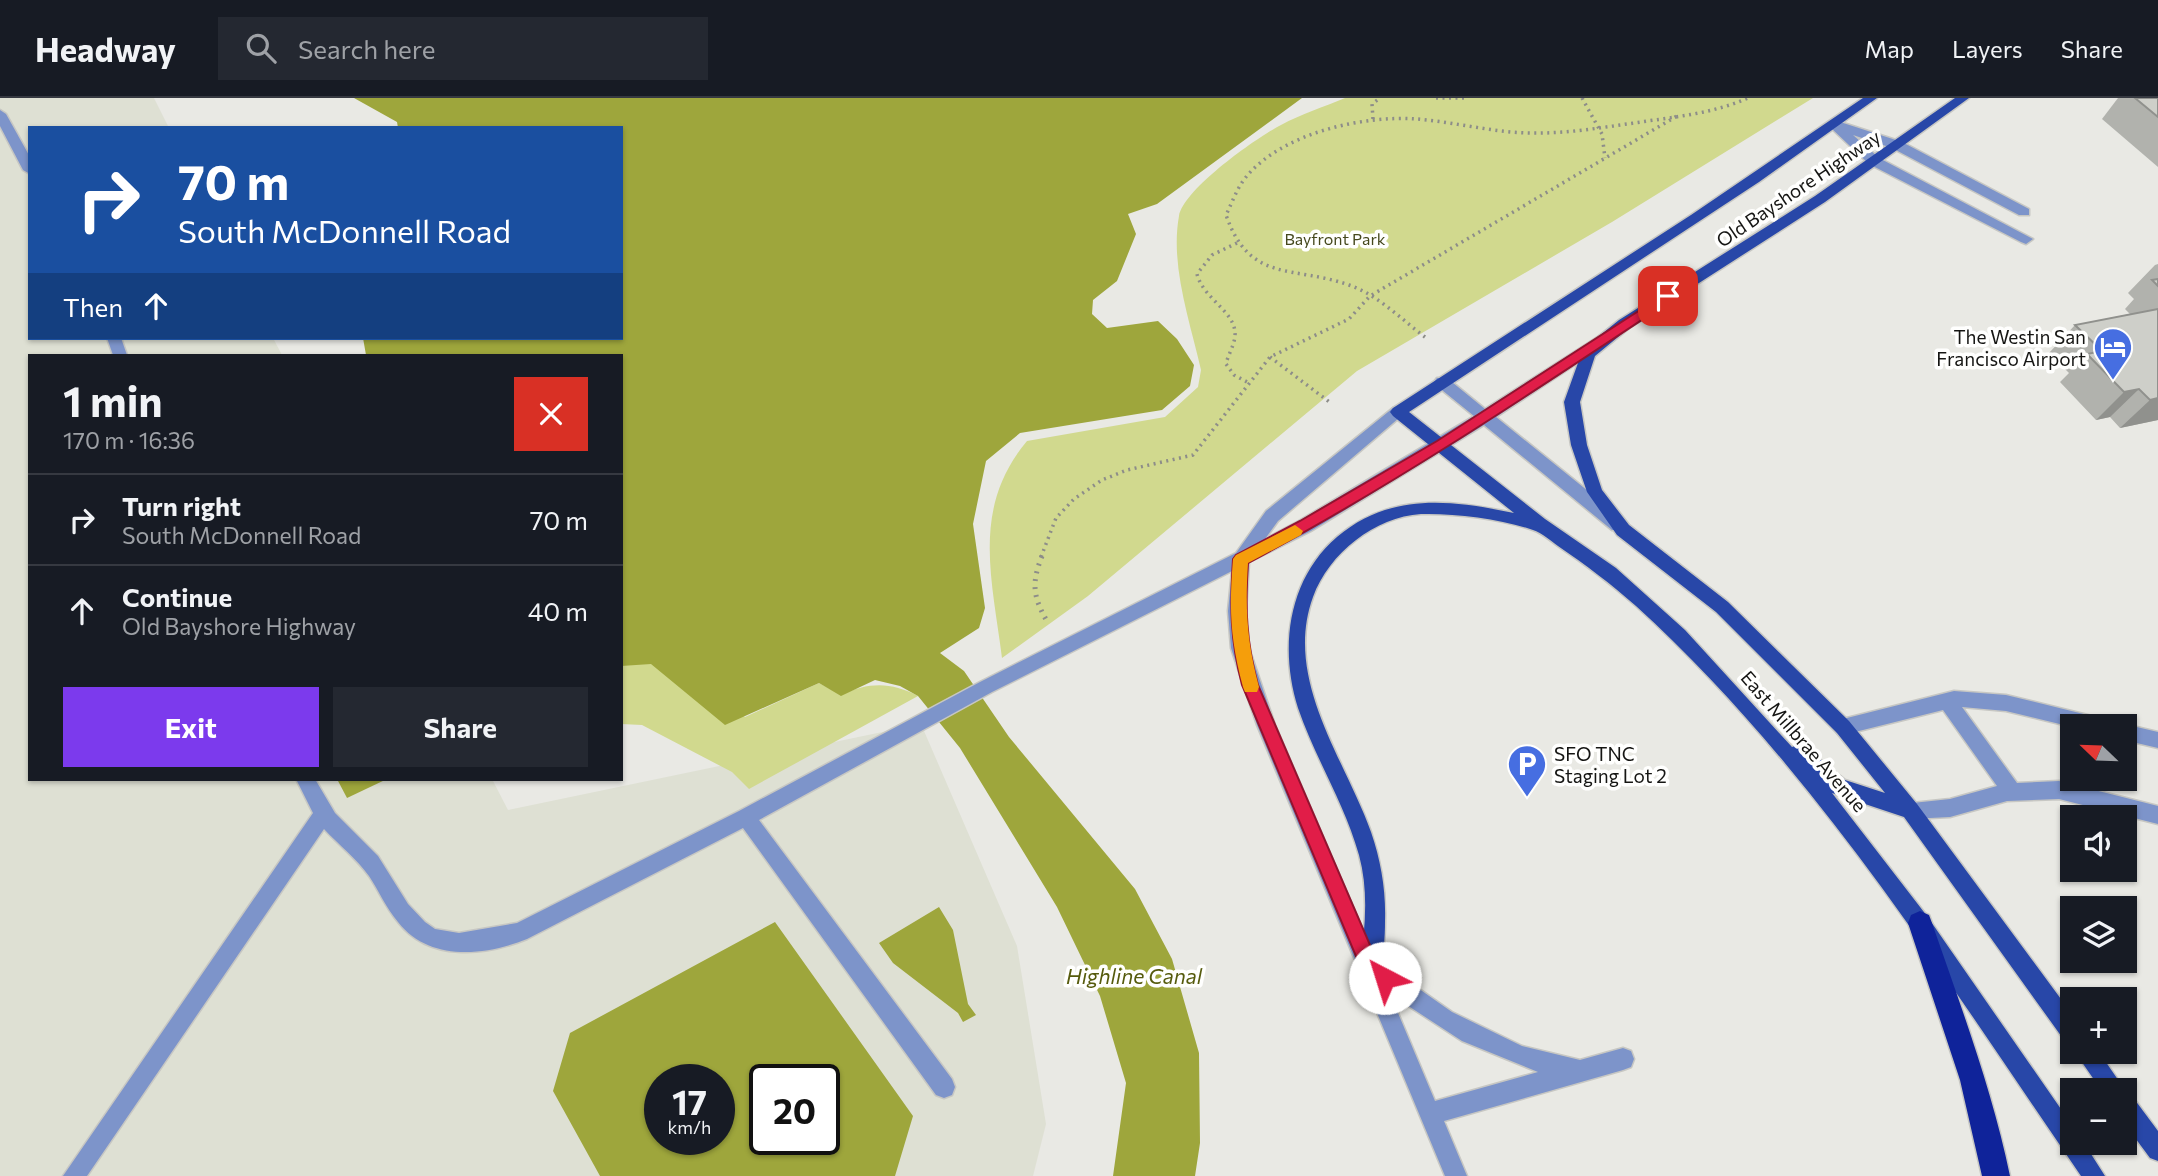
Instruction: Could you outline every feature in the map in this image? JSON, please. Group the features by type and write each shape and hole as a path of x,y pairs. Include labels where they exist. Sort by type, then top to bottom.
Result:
{"highway":[{"path":"1920,923 1963,1050 1996,1176"}],"main road":[{"name":"Old Bayshore Highway","path":"1398,412 1688,225 1871,98"},
{"name":"Old Bayshore Highway","path":"1624,324 1820,199 1963,98"},
{"path":"1623,530 1595,492 1579,445 1572,402 1588,352 1624,324"},
{"name":"East Millbrae Avenue","path":"1398,412 1539,524 1609,573 1669,626 1758,720 1833,809 1920,923 2094,1176"},
{"path":"1370,966 1376,931 1373,869 1365,838 1306,703 1301,669 1299,618 1310,581 1339,544 1376,517 1408,509 1447,509 1539,524"},
{"name":"East Millbrae Avenue","path":"1623,530 1722,607 1843,727 1910,810 2060,1016"},
{"path":"1758,720 1839,787 1910,810"},
{"path":"2137,1122 2158,1150"}],"street":[{"path":"0,114 28,166"},
{"path":"1834,124 1897,145 2024,212"},
{"path":"1834,124 1874,160 1990,223 2026,239"},
{"name":"Old Bayshore Highway","path":"306,781 324,813 371,862 419,933 438,941 461,944 489,941 520,932 746,817 986,687 1305,526 1442,445 1624,324"},
{"name":"East Millbrae Avenue","path":"1442,382 1623,530"},
{"path":"1398,412 1272,516 1241,559 1237,611 1240,648 1250,685 1457,1176"},
{"path":"1843,727 1954,699 2006,703 2060,716"},
{"path":"1947,701 2012,792"},
{"path":"2137,735 2158,740"},
{"path":"1910,810 1950,808 2012,792 2059,790 2158,815"},
{"path":"74,1176 324,813"},
{"path":"746,817 944,1087"},
{"path":"1370,966 1440,1017 1476,1038 1532,1062 1580,1071"},
{"path":"1432,1113 1623,1059"}],"path":[{"path":"1373,119 1372,104 1380,98"},
{"path":"1436,98 1466,98"},
{"path":"1582,98 1598,127 1606,150 1605,158"},
{"path":"1425,337 1370,296 1349,285 1292,275 1271,268 1237,243 1230,231 1226,215 1248,175 1273,155 1307,138 1334,127 1373,119 1415,118 1527,133 1565,132 1720,109 1748,98"},
{"path":"1051,627 1035,603 1034,576 1056,518 1074,499 1102,480 1127,470 1193,455 1270,357 1349,319 1370,296 1677,116"},
{"path":"1237,243 1212,255 1197,274 1202,293 1226,313 1235,332 1226,364 1234,375 1249,383"},
{"path":"1270,357 1332,404"}],"shaded area":[{"path":"0,98 154,98 168,126 28,126 28,340 274,340 281,354 28,354 28,781 493,781 508,810 921,724 1017,946 1046,1124 1033,1176 0,1176"}],"green space":[{"name":"Bayfront Park","path":"1345,98 1813,98 1612,222 1357,371 1088,596 1002,658 990,545 998,492 1009,466 1027,441 1165,417 1198,387 1201,370 1182,293 1177,254 1179,216 1184,205 1222,165 1255,141 1289,121"},
{"path":"623,640 745,717 819,683 841,695 880,685 899,688 918,696 749,789 732,772 642,725 623,724"}],"water":[{"name":"Highline Canal","path":"354,98 1302,98 1157,204 1128,214 1136,234 1117,281 1093,300 1092,314 1107,328 1158,321 1177,339 1194,365 1190,386 1162,410 1020,433 986,461 973,524 985,608 979,628 940,653 964,671 1009,737 1135,889 1172,959 1199,1053 1200,1143 1195,1176 1113,1176 1126,1083 1100,996 1057,907 960,748 918,696 900,686 875,680 841,696 819,683 725,725 651,664 623,666 623,354 366,354 363,340 623,340 623,126 398,126 397,122"},
{"path":"338,781 383,781 347,798"},
{"path":"939,907 953,930 968,1004 976,1015 963,1022 958,1013 893,963 879,943"},
{"path":"775,922 913,1116 895,1176 600,1176 553,1091 570,1033"}],"building":[{"path":"2135,98 2158,98 2158,117"},
{"path":"2158,309 2158,398 2150,400 2139,389 2124,392 2087,354 2102,351 2075,325"}],"slow traffic":[{"path":"1251,687 1240,648 1237,611 1241,559 1295,531"}],"place":[{"name":"The Westin San Francisco Airport","path":"2113,381"},
{"name":"SFO TNC Staging Lot 2","path":"1527,798"}],"route":[{"path":"1385,978 1370,966 1250,685 1240,648 1237,611 1241,559 1305,526 1442,445 1668,296"}]}
